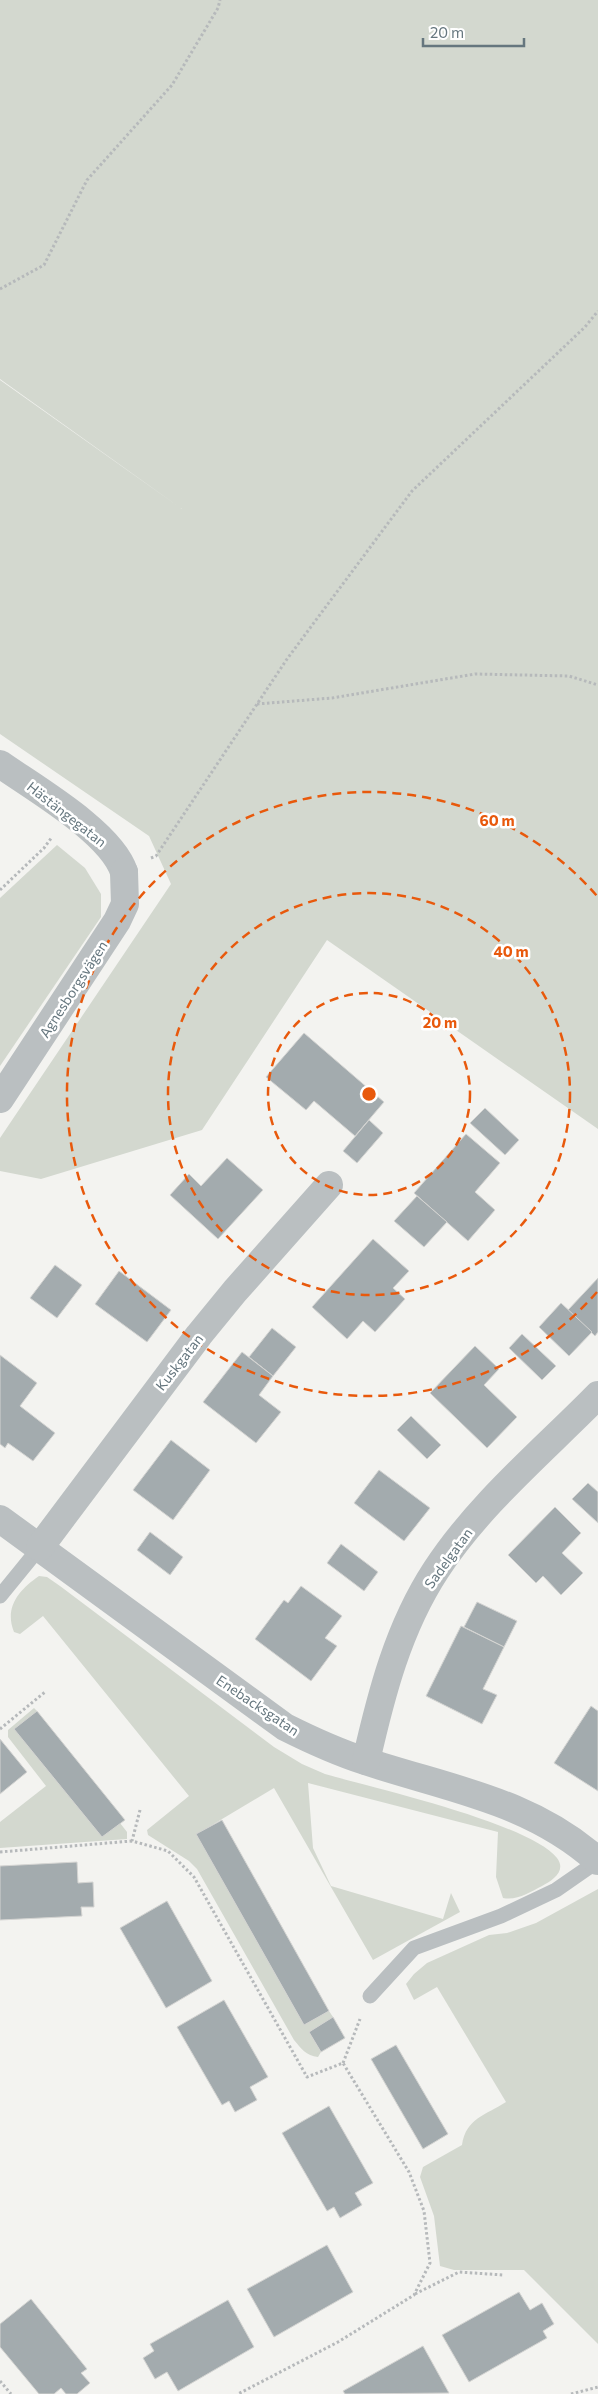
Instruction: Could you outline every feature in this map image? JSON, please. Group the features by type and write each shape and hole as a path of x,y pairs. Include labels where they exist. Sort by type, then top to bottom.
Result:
{"street":[{"name":"Hästängegatan","path":"0,764 70,813 108,845 120,859 124,872"},
{"name":"Agnesborgsvägen","path":"0,1099 117,921 125,904 124,872"},
{"name":"Kuskgatan","path":"40,1547 235,1291 329,1186"},
{"name":"Sadelgatan","path":"366,1762 381,1694 397,1650 412,1612 436,1570 480,1515 598,1395"},
{"name":"Enebacksgatan","path":"0,1518 285,1727 324,1746 366,1762 499,1802 549,1824 575,1840 598,1861"}],"lane":[{"path":"0,1596 40,1547"},
{"path":"370,1996 414,1948 501,1916 556,1890 598,1861"}],"path":[{"path":"0,289 44,265 87,180 172,85 218,8 220,0"},
{"path":"124,872 156,856 287,659 412,490 585,327 598,311"},
{"path":"257,704 332,698 475,674 569,676 598,684"},
{"path":"0,890 44,848 70,813"},
{"path":"0,1729 45,1692"},
{"path":"132,1841 140,1810"},
{"path":"0,1852 132,1841 168,1851 194,1877 308,2076 343,2063 370,1996"},
{"path":"343,2063 409,2172 424,2211 430,2263 414,2294"},
{"path":"238,2394 338,2342 414,2294 459,2272 504,2275"},
{"path":"0,2381 12,2394"},
{"path":"571,2394 598,2387"}],"shaded area":[{"path":"0,0 598,0 598,1129 327,940 202,1130 41,1179 0,1171 0,1138 171,884 149,836 0,734 0,380 182,509 0,379"},
{"path":"57,845 85,868 101,894 101,917 0,1066 0,898"},
{"path":"39,1576 47,1577 60,1586 274,1747 302,1764 325,1774 448,1808 516,1832 541,1845 557,1858 560,1867 557,1875 528,1893 508,1899 503,1898 496,1877 498,1832 308,1783 313,1848 331,1886 443,1919 451,1893 460,1912 373,1960 274,1788 197,1834 304,2025 329,2011 333,2017 309,2032 321,2052 318,2057 307,2053 294,2040 197,1869 189,1861 148,1835 147,1830 189,1796 43,1616 20,1634 14,1632 11,1615 15,1600 25,1587"},
{"path":"34,1708 37,1711 15,1729 102,1837 120,1823 127,1832 127,1839 0,1848 0,1822 46,1786 8,1737 8,1730"},
{"path":"598,1889 598,2344 524,2270 454,2270 440,2266 434,2216 420,2177 423,2167 462,2145 464,2136 472,2123 506,2102 437,1987 414,2000 406,1984 427,1963 489,1935 507,1933 536,1923"}],"building":[{"path":"304,1033 384,1102 355,1136 314,1101 306,1110 266,1077"},
{"path":"485,1108 519,1140 505,1155 470,1123"},
{"path":"369,1120 383,1133 357,1163 343,1151"},
{"path":"466,1134 500,1163 475,1192 495,1210 468,1241 414,1193"},
{"path":"227,1158 263,1190 218,1239 170,1195 189,1174 201,1186"},
{"path":"417,1196 447,1222 424,1247 394,1221"},
{"path":"373,1239 409,1271 393,1288 405,1299 375,1332 363,1321 347,1339 312,1307"},
{"path":"55,1265 82,1285 57,1318 30,1298"},
{"path":"119,1271 171,1310 147,1342 95,1304"},
{"path":"598,1278 598,1332 595,1336 568,1310"},
{"path":"561,1303 592,1332 569,1356 539,1327"},
{"path":"272,1328 296,1347 273,1376 249,1357"},
{"path":"522,1334 556,1366 542,1380 509,1348"},
{"path":"475,1346 499,1369 484,1385 517,1417 487,1448 430,1393"},
{"path":"242,1352 273,1376 259,1395 281,1412 256,1443 203,1402"},
{"path":"0,1355 37,1383 20,1406 55,1433 33,1461 8,1443 5,1448 0,1444"},
{"path":"411,1416 441,1445 427,1459 397,1430"},
{"path":"171,1440 210,1470 173,1520 133,1490"},
{"path":"379,1470 430,1508 404,1541 354,1503"},
{"path":"588,1483 598,1492 598,1523 572,1499"},
{"path":"555,1507 581,1533 562,1553 583,1573 561,1595 543,1576 536,1583 508,1555"},
{"path":"150,1532 183,1557 170,1575 137,1550"},
{"path":"341,1544 378,1572 364,1591 327,1563"},
{"path":"301,1586 342,1616 325,1638 337,1646 311,1681 255,1639 284,1600 288,1603"},
{"path":"477,1602 517,1621 504,1647 464,1627"},
{"path":"461,1626 504,1647 483,1689 497,1695 482,1724 426,1696"},
{"path":"591,1706 598,1711 598,1791 554,1763"},
{"path":"37,1711 125,1820 102,1837 14,1729"},
{"path":"0,1739 27,1772 0,1794"},
{"path":"222,1820 329,2011 304,2025 196,1834"},
{"path":"77,1862 78,1883 93,1882 94,1907 81,1907 82,1916 0,1920 0,1866"},
{"path":"167,1901 212,1981 166,2008 120,1928"},
{"path":"224,2000 268,2077 250,2087 257,2100 235,2112 229,2101 222,2105 177,2027"},
{"path":"333,2017 345,2038 321,2052 309,2032"},
{"path":"396,2045 448,2134 423,2149 371,2059"},
{"path":"329,2106 373,2183 355,2193 362,2205 340,2218 334,2207 327,2211 282,2133"},
{"path":"327,2245 353,2292 274,2337 247,2289"},
{"path":"519,2292 530,2310 542,2303 554,2324 543,2331 547,2338 469,2382 442,2335"},
{"path":"31,2299 87,2369 81,2373 90,2383 77,2394 66,2394 61,2388 54,2394 39,2394 0,2347 0,2324"},
{"path":"228,2300 254,2347 178,2391 167,2372 155,2379 143,2358 154,2351 150,2344"},
{"path":"423,2346 449,2393 345,2394 343,2391"}]}
